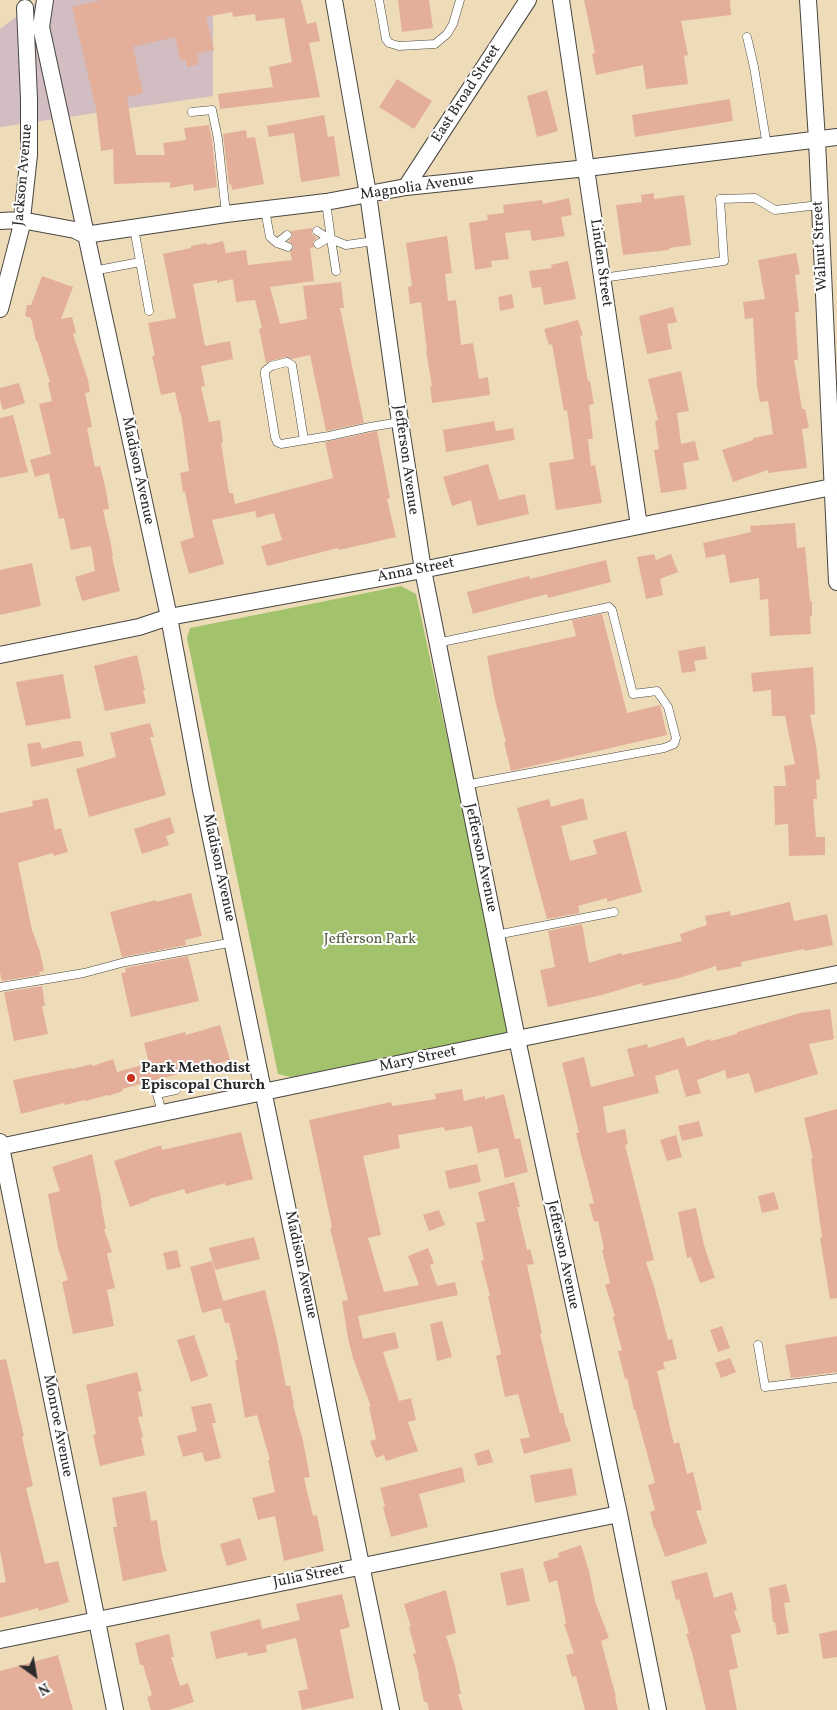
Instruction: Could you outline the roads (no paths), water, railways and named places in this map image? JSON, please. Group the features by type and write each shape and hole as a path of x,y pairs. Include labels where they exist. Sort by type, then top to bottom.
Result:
{"street":[{"name":"Jefferson Avenue","path":"334,0 368,194 422,570 517,1039 619,1514 658,1710"},
{"name":"East Broad Street","path":"406,187 528,0"},
{"name":"Linden Street","path":"561,0 639,526"},
{"name":"Walnut Street","path":"808,0 819,205 832,382 837,582"},
{"name":"Madison Avenue","path":"46,1 41,27 168,617 201,790 265,1092 391,1710"},
{"name":"Madison Avenue","path":"24,4 41,27"},
{"name":"Jackson Avenue","path":"0,309 21,228 29,154 29,99 24,4"},
{"name":"Magnolia Avenue","path":"0,221 21,220 75,230 85,235 226,214 326,202 406,187 587,168 837,137"},
{"name":"Anna Street","path":"0,655 139,627 168,617 422,570 639,526 833,477"},
{"name":"Mary Street","path":"0,1146 837,974"},
{"name":"Monroe Avenue","path":"0,1146 115,1710"},
{"name":"Julia Street","path":"0,1640 619,1514"}],"lane":[{"path":"379,0 386,40 399,46 435,44 447,34 453,24 460,0"},
{"path":"747,37 767,146"},
{"path":"192,112 212,110 218,139 226,214"},
{"path":"601,278 724,261 720,199 754,198 775,210 819,205"},
{"path":"326,202 329,238 336,271"},
{"path":"265,210 270,236 277,243 288,247"},
{"path":"134,228 149,311"},
{"path":"316,231 346,245 374,240"},
{"path":"277,243 287,235"},
{"path":"318,244 329,238"},
{"path":"93,271 140,262"},
{"path":"304,440 292,364 287,362 271,366 265,371 265,375 277,442 281,444 304,440 400,422"},
{"path":"437,643 609,607 612,610 633,694 658,691 668,707 676,738 674,744 664,748 465,785"},
{"path":"496,935 614,912"},
{"path":"0,987 234,942"},
{"path":"162,1114 157,1094 176,1090"},
{"path":"758,1345 765,1387 837,1378"}],"place":[{"name":"Park Methodist Episcopal Church","path":"131,1078"}],"park label":[{"name":"Jefferson Park","path":"370,940"}]}
